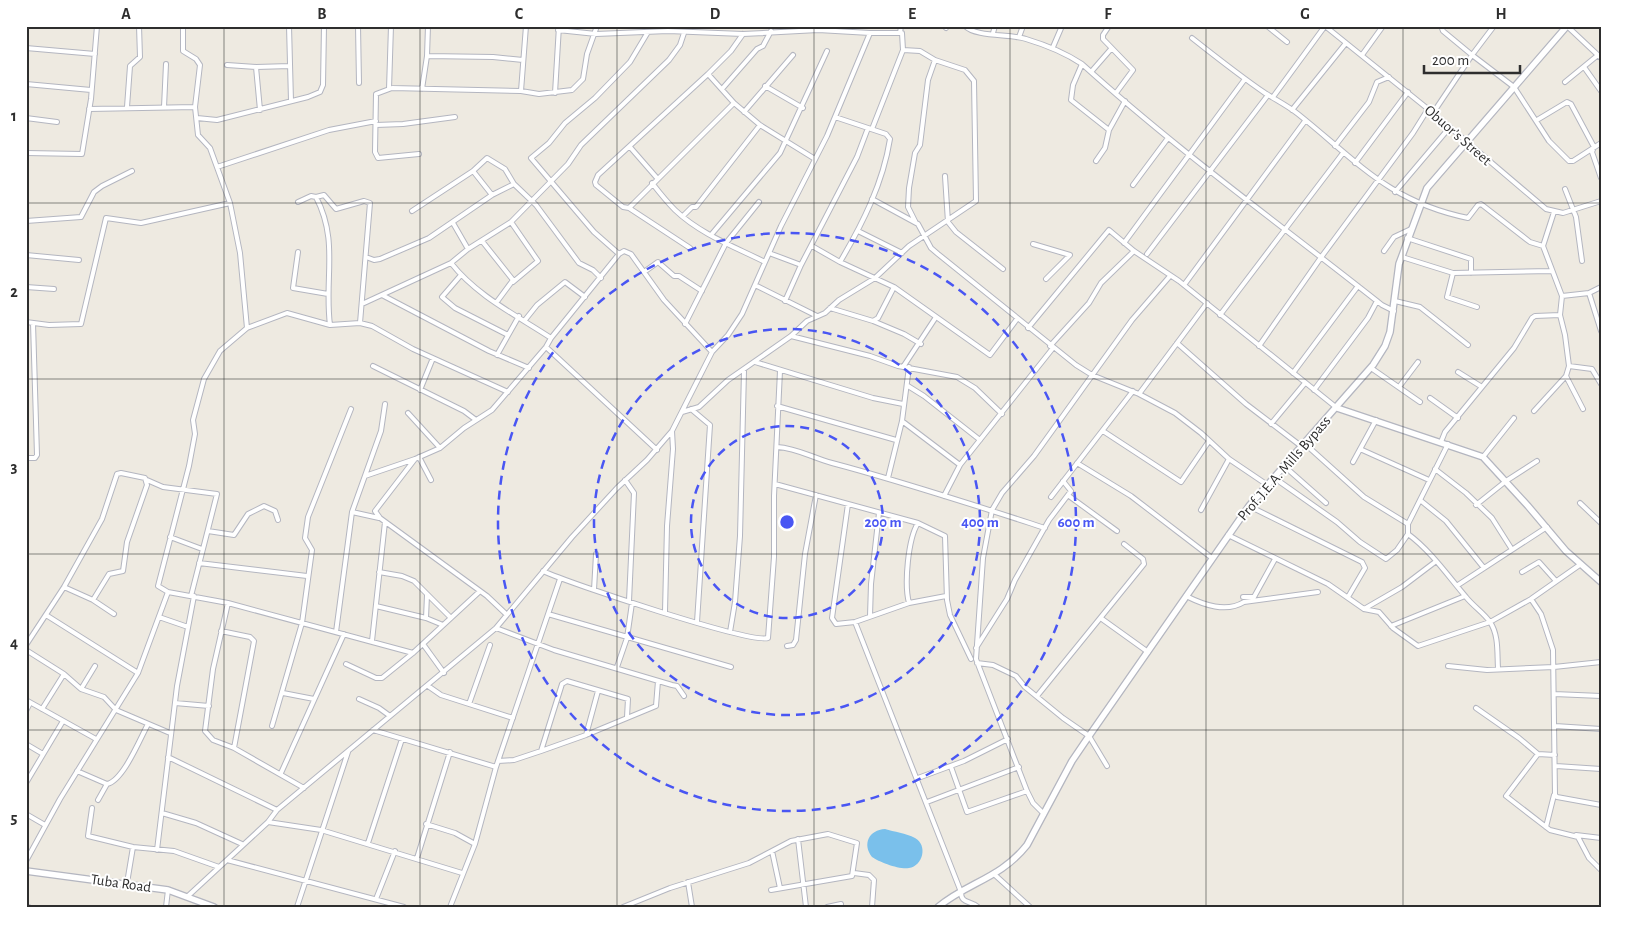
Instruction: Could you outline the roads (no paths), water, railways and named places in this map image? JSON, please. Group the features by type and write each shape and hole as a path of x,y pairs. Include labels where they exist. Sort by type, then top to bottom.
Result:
{"street":[{"path":"26,152 82,154 89,108 97,26"},
{"path":"127,106 130,66 140,57 139,26"},
{"path":"183,26 183,51 196,59 200,65 195,107 198,135 210,148 230,204 240,253 247,328"},
{"path":"289,26 291,101"},
{"path":"196,118 218,120 313,96 322,89 324,26"},
{"path":"358,26 358,83"},
{"path":"389,89 391,26"},
{"path":"422,89 427,56 428,26"},
{"path":"521,91 526,26"},
{"path":"420,154 378,158 375,152 376,123 374,96 389,89 555,93 572,90 583,80 587,54 598,26"},
{"path":"631,26 631,33"},
{"path":"706,26 706,32"},
{"path":"690,248 628,208 623,207 595,182 598,175 732,50 742,33 740,26"},
{"path":"785,302 801,265 870,129 903,50 902,34 900,33 901,26"},
{"path":"965,26 977,32 1019,38 1053,47 1082,64 1210,172 1322,256 1377,301 1394,311"},
{"path":"993,34 995,26"},
{"path":"1019,38 1022,26"},
{"path":"1053,47 1062,26"},
{"path":"1108,26 1103,39 1133,70 1116,93"},
{"path":"1267,26 1287,42"},
{"path":"1273,97 1325,26"},
{"name":"Obuor’s Street","path":"1325,26 1450,127 1535,202 1554,212"},
{"path":"1362,55 1383,26"},
{"path":"1442,26 1443,31 1514,87 1555,148 1569,161 1601,143"},
{"path":"1433,113 1494,26"},
{"path":"1565,82 1584,66 1599,57 1567,26"},
{"name":"Prof. J.E.A. Mills Bypass","path":"938,907 961,892 995,875 1018,856 1044,814 1072,761 1228,535 1266,484 1337,408 1371,368 1385,346 1394,311 1396,275 1420,204 1428,188 1567,26"},
{"path":"555,93 558,28 596,34 672,29 684,32 742,33 776,29 818,28 870,33 900,33"},
{"path":"722,89 757,49 763,46 771,31"},
{"path":"619,254 594,232 531,158 549,143 565,124 595,98 630,62 648,32"},
{"path":"362,304 451,263 468,249 511,222 568,164 580,145 669,60 680,45 684,32"},
{"path":"188,896 242,844 268,822 277,810 496,628 543,571 625,480 657,450 672,430 712,352 737,324 835,117 870,33"},
{"path":"1192,38 1245,79 1292,110 1354,163 1395,192 1420,204 1468,218 1478,205 1481,204 1530,242 1543,246"},
{"path":"1292,110 1346,43"},
{"path":"26,48 95,54"},
{"path":"1091,72 1111,49"},
{"path":"682,412 698,407 728,380 744,371 791,336 807,321 875,278 902,253 976,201 974,81 965,70 935,60 920,51 903,50"},
{"path":"711,235 786,143 827,52"},
{"path":"744,112 793,55"},
{"path":"427,56 493,57 523,60"},
{"path":"935,60 928,80 920,144 915,153 908,207 915,221 926,235 931,248 1051,347 1092,375 1133,391 1175,413 1229,459 1266,484"},
{"path":"164,107 166,64"},
{"path":"1082,64 1073,84 1071,100 1109,130"},
{"path":"227,65 256,67 290,66"},
{"path":"1584,66 1601,91"},
{"path":"256,67 260,110"},
{"path":"708,74 734,103 760,125 786,143 815,159"},
{"path":"1335,146 1352,122 1370,102 1377,82 1389,77"},
{"path":"1124,243 1245,79"},
{"path":"26,84 91,90"},
{"path":"765,86 803,108"},
{"path":"1354,163 1408,92"},
{"path":"1147,254 1268,95"},
{"path":"1096,161 1105,148 1109,130 1125,101"},
{"path":"1537,120 1567,102 1571,104 1594,147 1592,152 1601,178"},
{"path":"628,208 734,103"},
{"path":"89,108 127,106 195,107"},
{"path":"1259,346 1322,256 1413,133 1428,109"},
{"path":"217,167 329,130 376,123 426,122 455,117"},
{"path":"835,117 886,134 890,139 881,177 872,200 858,231 840,262"},
{"path":"26,118 57,122"},
{"path":"1184,285 1248,202 1305,121"},
{"path":"684,216 692,207 696,207 760,125"},
{"path":"1395,192 1450,127"},
{"path":"1133,185 1168,138"},
{"path":"630,147 657,178"},
{"path":"1220,315 1343,154"},
{"path":"412,211 473,171 487,158 505,169 514,184 531,201 579,263 593,270 601,278"},
{"path":"26,221 81,217 94,192 132,171"},
{"path":"473,171 492,195"},
{"path":"944,176 948,222 956,232 1003,269"},
{"path":"366,257 374,260 388,256 429,238 454,223 492,195 514,184"},
{"path":"652,184 684,216 711,235 766,262"},
{"path":"1565,189 1574,210 1582,261"},
{"path":"298,202 311,196 316,198 324,195 336,210 364,201 370,203 360,323"},
{"path":"316,198 327,221 330,237 328,294 330,325"},
{"path":"872,200 915,221"},
{"path":"1534,411 1566,376 1569,366 1560,315 1562,296 1543,246 1554,212 1574,210 1601,201"},
{"path":"685,324 726,243 759,202"},
{"path":"26,322 49,325 81,324 106,218 141,223 230,204"},
{"path":"496,303 513,282 538,261 511,222"},
{"path":"454,223 468,249"},
{"path":"1028,328 1109,230 1134,251 1184,285 1337,408 1482,457 1581,564 1599,578"},
{"path":"1384,251 1394,237 1411,230"},
{"path":"858,231 902,253"},
{"path":"1408,238 1471,259 1471,274"},
{"path":"482,241 514,280 513,282"},
{"path":"1033,244 1070,255 1046,279"},
{"path":"812,246 840,262 894,287 990,355 1017,319"},
{"path":"365,476 440,448 492,410 546,347 551,338 619,254 624,251 631,254 685,324 712,352"},
{"path":"944,496 960,465 1002,414 1051,347 1089,303 1101,284 1134,251"},
{"path":"298,252 293,288 328,294"},
{"path":"769,253 801,265"},
{"path":"26,254 79,260"},
{"path":"1402,257 1453,273 1552,271"},
{"path":"644,272 658,262 674,276 680,276 702,291"},
{"path":"451,263 460,275 496,303 551,338"},
{"path":"1453,273 1447,297 1477,307"},
{"path":"460,275 442,297 455,308 508,335"},
{"path":"1044,814 1033,803 1027,791 977,663 976,648 983,558 992,510 1002,492 1034,456 1132,320 1170,276"},
{"path":"525,320 536,305 565,282 584,298"},
{"path":"755,285 785,302 817,316"},
{"path":"1293,374 1358,286"},
{"path":"26,287 54,289"},
{"path":"873,321 878,318 894,287"},
{"path":"1562,296 1589,293 1601,288"},
{"path":"1589,293 1601,331"},
{"path":"382,295 528,368"},
{"path":"1314,390 1368,318 1377,301"},
{"path":"1395,302 1420,307 1468,345"},
{"path":"1139,394 1207,303"},
{"path":"830,308 873,321 904,334 921,344"},
{"path":"413,653 228,603 168,592 158,586 183,490 195,434 193,420 204,379 220,350 247,328 287,313 330,325 360,323 372,326 433,358 508,392"},
{"path":"1441,442 1445,432 1514,348 1532,318 1560,315"},
{"path":"497,354 519,316"},
{"path":"903,367 921,344 936,317"},
{"path":"26,458 35,458 37,455 33,323"},
{"path":"791,336 903,367 957,377 975,388 1002,414"},
{"path":"1177,343 1272,424 1303,445 1364,497 1408,524"},
{"path":"546,347 657,450"},
{"path":"420,390 433,358"},
{"path":"755,362 873,398 903,404"},
{"path":"1399,387 1418,362"},
{"path":"373,366 464,411 476,420"},
{"path":"1569,366 1592,369 1601,384"},
{"path":"888,478 902,421 909,368"},
{"path":"1371,368 1420,402"},
{"path":"730,632 735,602 740,536 744,371"},
{"path":"543,571 560,579 730,632 768,638 774,557 780,371"},
{"path":"1458,372 1482,388"},
{"path":"1566,376 1583,409"},
{"path":"1272,424 1305,383"},
{"path":"908,386 924,396 980,440"},
{"path":"1051,497 1133,391"},
{"path":"1430,398 1458,418"},
{"path":"336,632 352,512 381,431 385,404"},
{"path":"778,406 896,440"},
{"path":"272,726 302,623 312,550 305,538 308,517 351,409"},
{"path":"690,409 710,425 697,622"},
{"path":"408,413 440,448"},
{"path":"1482,457 1514,418"},
{"path":"1353,462 1376,420"},
{"path":"902,421 960,465"},
{"path":"665,612 667,526 674,449 672,430"},
{"path":"1103,431 1181,482 1209,441"},
{"path":"1273,477 1338,522 1360,542 1383,558 1388,558 1408,534 1408,524 1448,444"},
{"path":"777,447 798,450 816,459 888,478 1045,528"},
{"path":"1360,448 1429,480"},
{"path":"417,458 431,480"},
{"path":"380,518 376,509 417,458"},
{"path":"1201,510 1229,459"},
{"path":"1476,504 1506,481 1537,461"},
{"path":"1077,463 1131,496 1212,558"},
{"path":"1283,465 1326,503"},
{"path":"1435,470 1496,523 1511,548"},
{"path":"26,645 64,587 102,519 117,474 121,473 147,480 163,487 216,494 192,596 170,733 158,850"},
{"path":"93,600 109,574 123,571 127,542 147,480"},
{"path":"617,667 627,638 631,602 634,493 625,480"},
{"path":"976,648 1007,599 1015,580 1045,528 1069,496 1071,491 1063,482"},
{"path":"775,484 918,523 945,536 947,546 946,596 950,615 971,659"},
{"path":"786,646 792,645 796,640 805,554 816,495"},
{"path":"1069,496 1117,531"},
{"path":"1420,500 1446,521 1484,568"},
{"path":"1580,503 1601,523"},
{"path":"848,504 832,618 836,624 855,622 909,603 946,596"},
{"path":"208,531 234,534 248,514 264,506 274,511 278,520"},
{"path":"1249,506 1362,562 1365,568 1348,597"},
{"path":"352,512 380,518 506,614"},
{"path":"870,616 871,584 879,513"},
{"path":"372,641 386,522"},
{"path":"909,603 906,583 912,535 918,523"},
{"path":"1458,585 1511,548 1537,536 1547,527"},
{"path":"1408,534 1458,585 1464,596 1490,622 1496,639 1498,668"},
{"path":"1228,535 1328,584 1364,609 1379,612 1391,626 1418,646 1490,622 1531,599 1581,564"},
{"path":"170,537 202,549"},
{"path":"1037,696 1102,619 1144,564 1143,559 1124,544"},
{"path":"594,590 596,554"},
{"path":"1243,597 1254,597 1275,559"},
{"path":"1364,609 1402,587 1435,562"},
{"path":"1522,572 1539,562 1556,582"},
{"path":"199,564 265,573 308,576"},
{"path":"380,572 402,576 414,581 451,618"},
{"path":"450,907 475,844 496,767 560,579"},
{"path":"64,587 93,600 114,614"},
{"path":"26,861 96,739 138,673 168,592"},
{"path":"346,664 379,679 413,653 479,592"},
{"path":"1186,596 1205,606 1237,606 1244,602 1318,592"},
{"path":"426,618 427,595"},
{"path":"1391,626 1464,596"},
{"path":"1531,599 1540,614 1553,650 1555,793 1546,827"},
{"path":"228,603 221,631 204,729 206,733 219,743 234,748 304,788"},
{"path":"376,606 426,618 443,625"},
{"path":"548,614 731,667"},
{"path":"46,615 138,673"},
{"path":"159,617 188,626"},
{"path":"1102,619 1148,652"},
{"path":"855,622 918,778 961,892 962,900 978,907"},
{"path":"496,628 539,644 677,686 684,696"},
{"path":"221,631 250,637 254,641 234,748"},
{"path":"281,774 344,634"},
{"path":"423,644 444,673"},
{"path":"469,704 490,646"},
{"path":"26,650 64,674 81,689 104,697 116,710 170,733"},
{"path":"1448,666 1480,670 1554,667 1601,662"},
{"path":"977,663 993,665 1016,676 1037,696 1089,736 1107,766"},
{"path":"81,689 95,666"},
{"path":"42,709 64,674"},
{"path":"541,751 562,684 567,681 628,699 627,717"},
{"path":"498,761 514,760 541,751 656,706 658,681"},
{"path":"428,686 441,695 513,718"},
{"path":"586,735 598,691"},
{"path":"283,693 314,699"},
{"path":"1554,694 1601,696"},
{"path":"359,699 379,708 390,716"},
{"path":"26,711 28,702 96,739"},
{"path":"175,703 209,706"},
{"path":"1476,708 1519,738 1538,754 1555,755"},
{"path":"26,784 63,721"},
{"path":"77,771 107,784 112,783 121,775 148,724"},
{"path":"1555,726 1601,729"},
{"path":"373,730 496,767"},
{"path":"368,843 402,739"},
{"path":"918,778 951,767 1008,739"},
{"path":"26,744 43,754"},
{"path":"297,907 348,751"},
{"path":"417,858 426,824 450,752"},
{"path":"1538,754 1506,796 1550,830 1601,838"},
{"path":"168,757 277,810"},
{"path":"1556,766 1601,769"},
{"path":"951,767 966,811 970,813 1027,791"},
{"path":"927,802 1019,767"},
{"path":"98,800 107,784"},
{"path":"1555,793 1557,797 1601,804"},
{"path":"92,808 88,836 132,847 174,851 219,867"},
{"path":"162,813 196,823 242,844"},
{"path":"26,814 46,825"},
{"path":"268,822 321,830 395,851 462,874"},
{"path":"426,824 455,833 475,844"},
{"path":"625,906 688,882 749,863 798,839 828,834 857,843 852,876 771,890"},
{"path":"1573,835 1582,842 1589,858 1601,870"},
{"path":"798,839 806,907"},
{"path":"127,883 132,847"},
{"path":"376,899 395,851"},
{"path":"772,851 780,888"},
{"path":"227,860 305,879 404,907"},
{"name":"Tuba Road","path":"26,871 127,883 168,890 188,896 200,904 214,907"},
{"path":"854,872 869,875 874,880 872,907"},
{"path":"995,875 1030,907"},
{"path":"688,882 692,907"},
{"path":"166,907 168,890"},
{"path":"826,907 841,904"}],"water":[{"path":"885,829 908,835 919,841 923,850 918,863 909,868 900,868 872,857 868,847 869,839 875,832"}]}
